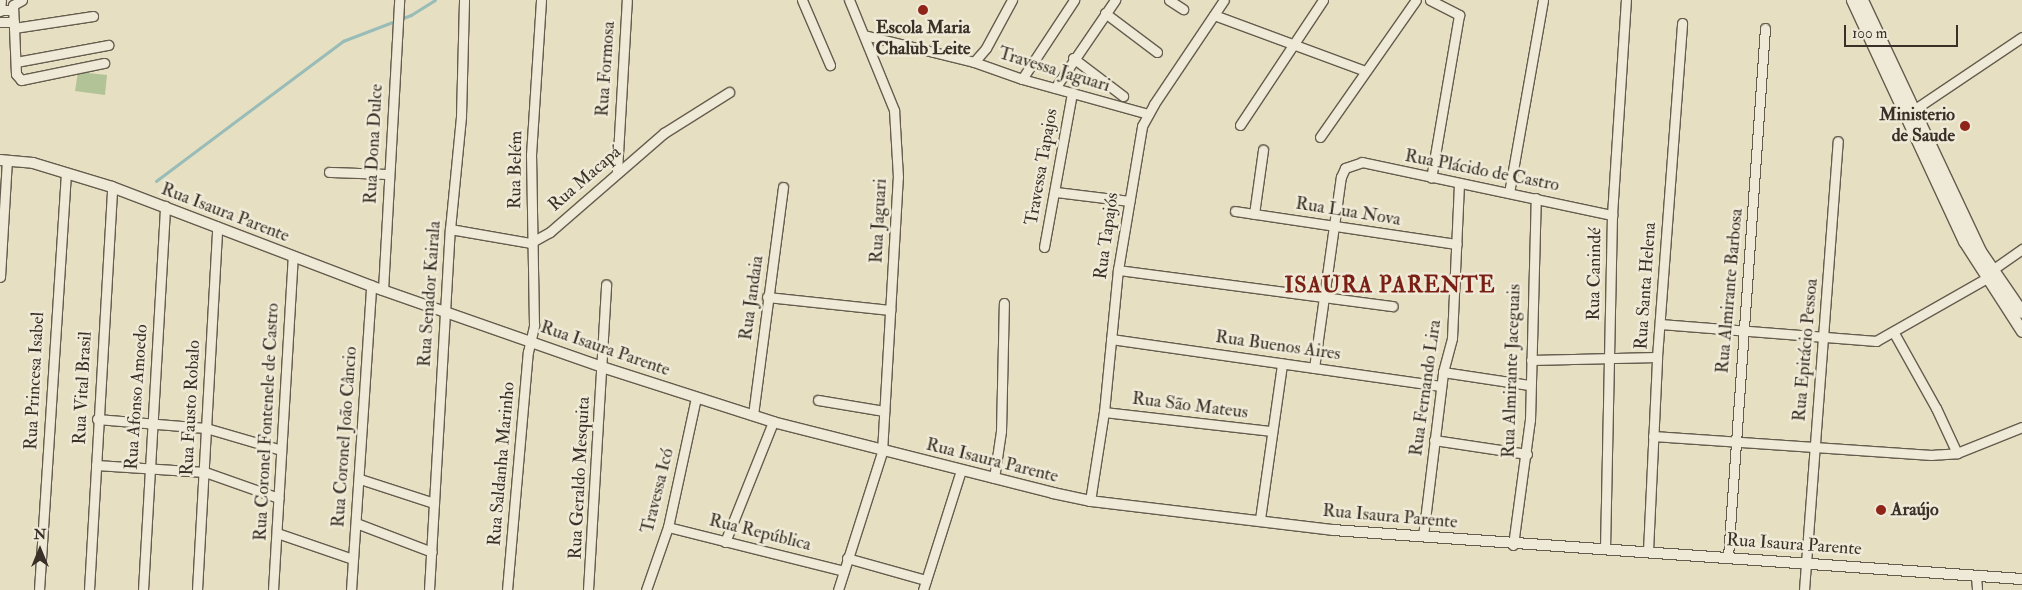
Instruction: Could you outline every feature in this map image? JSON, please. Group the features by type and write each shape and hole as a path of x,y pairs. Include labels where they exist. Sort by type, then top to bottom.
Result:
{"main road":[{"path":"1852,0 1964,241 1989,274 2022,312"},
{"path":"1862,0 1915,109 1989,274 2022,331"}],"street":[{"path":"1,0 0,11 13,10"},
{"path":"22,0 14,3 13,10 16,74 26,81 104,63"},
{"name":"Rua Dona Dulce","path":"383,290 399,0"},
{"name":"Rua Senador Kairala","path":"429,590 450,229 461,116 464,0"},
{"name":"Rua Belém","path":"530,340 534,325 530,243 531,155 542,0"},
{"name":"Rua Formosa","path":"617,171 628,0"},
{"path":"802,0 830,65"},
{"name":"Rua Jaguari","path":"838,590 882,452 898,177 896,127 888,92 849,0"},
{"path":"974,62 986,48 1012,0"},
{"path":"1022,79 1074,0"},
{"path":"1054,88 1115,0"},
{"path":"1169,0 1183,9"},
{"name":"Rua Tapajós","path":"1090,501 1104,412 1118,270 1140,139 1148,114 1224,0"},
{"path":"1240,125 1323,0"},
{"path":"1320,138 1416,0"},
{"path":"1430,0 1459,15 1431,178"},
{"path":"1509,193 1543,0"},
{"name":"Rua Canindé","path":"1606,549 1612,214 1626,0"},
{"path":"1105,13 1157,52"},
{"path":"1214,15 1365,71"},
{"path":"0,22 14,25 93,16"},
{"name":"Rua Santa Helena","path":"1648,551 1657,358 1682,23"},
{"name":"Rua Almirante Barbosa","path":"1728,557 1742,330 1765,28"},
{"name":"Travessa Jaguari","path":"864,35 974,62 1022,79 1148,114"},
{"path":"1915,109 2022,37"},
{"path":"16,62 108,45"},
{"path":"1073,58 1123,96"},
{"name":"Rua Macapá","path":"530,243 550,232 617,171 664,133 729,92"},
{"name":"Travessa Tapajos","path":"1044,247 1056,192 1072,93"},
{"name":"Rua Epitácio Pessoa","path":"1804,590 1813,446 1838,142"},
{"path":"1254,214 1263,150"},
{"path":"0,277 3,160"},
{"name":"Rua Isaura Parente","path":"3,160 66,173 112,187 371,286 530,340 602,368 696,398 773,422 882,452 1090,501 1333,530 1424,536 1513,545 1807,561 2022,579"},
{"name":"Rua Plácido de Castro","path":"1335,227 1340,177 1345,168 1362,162 1459,185 1536,198 1612,214"},
{"path":"329,172 389,174"},
{"name":"Rua Princesa Isabel","path":"39,590 66,173"},
{"name":"Rua Fernando Lira","path":"1424,536 1441,386 1452,338 1459,185"},
{"name":"Rua Vital Brasil","path":"89,590 97,419 112,187"},
{"name":"Rua Jandaia","path":"753,415 767,297 783,187"},
{"path":"1056,192 1129,201"},
{"name":"Rua Almirante Jaceguais","path":"1513,545 1527,454 1536,198"},
{"name":"Rua Afonso Amoedo","path":"143,590 148,468 164,206"},
{"name":"Rua Lua Nova","path":"1234,211 1457,244"},
{"name":"Rua Fausto Robalo","path":"197,590 217,227"},
{"path":"1314,368 1335,227"},
{"path":"450,229 530,243"},
{"path":"1660,324 1876,341 1894,333 1989,274 2022,249"},
{"name":"Rua Coronel Fontenele de Castro","path":"273,590 293,257"},
{"path":"1118,270 1392,306"},
{"name":"Rua Geraldo Mesquita","path":"588,590 606,285"},
{"name":"Rua Coronel João Câncio","path":"351,590 360,479 371,286"},
{"path":"767,297 890,310"},
{"path":"994,478 1001,432 1004,303"},
{"path":"1894,333 1936,408 1957,453"},
{"name":"Rua Buenos Aires","path":"1111,339 1441,386"},
{"name":"Rua Saldanha Marinho","path":"507,590 530,340"},
{"path":"1531,360 1657,358"},
{"path":"1260,520 1282,364"},
{"path":"1443,372 1529,385"},
{"name":"Travessa Icó","path":"646,590 668,527 696,398"},
{"path":"818,400 884,411"},
{"name":"Rua São Mateus","path":"1104,412 1272,432"},
{"path":"97,419 152,422 206,428 281,450"},
{"path":"725,542 773,422"},
{"path":"1653,436 1736,444 1813,446 1898,453 1957,453 2022,427"},
{"path":"1434,440 1527,454"},
{"path":"96,465 205,472 280,498"},
{"path":"923,590 961,470"},
{"path":"360,479 434,503"},
{"path":"356,523 432,552"},
{"name":"Rua República","path":"668,527 844,570"},
{"path":"277,533 353,559"},
{"path":"847,558 926,580"},
{"path":"1976,575 1977,590"}],"green space":[{"path":"78,72 107,75 105,95 75,91"}],"waterway":[{"path":"156,181 343,41 411,15 435,0"}],"place":[{"name":"Escola Maria Chalub Leite","path":"923,10"},
{"name":"Ministerio de Saude","path":"1965,126"},
{"name":"Araújo","path":"1881,510"}],"district":[{"name":"ISAURA PARENTE","path":"1390,286"}]}
